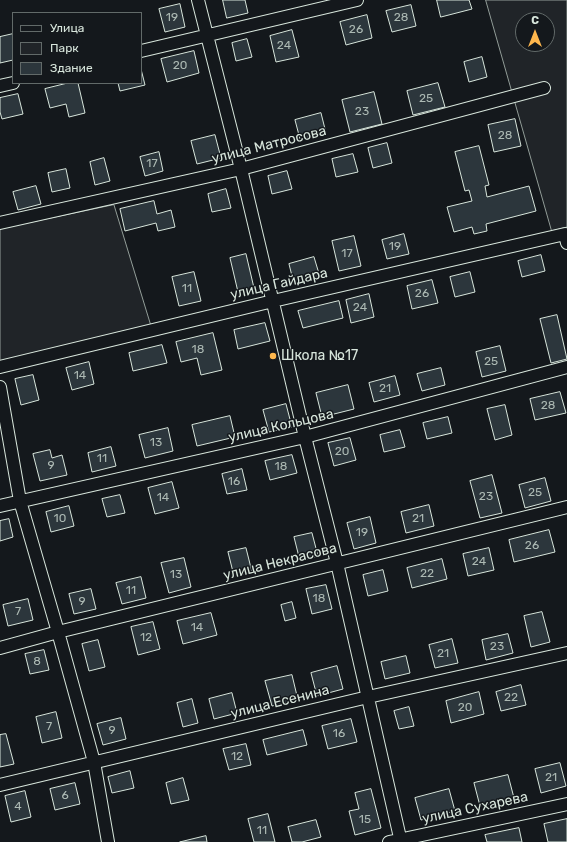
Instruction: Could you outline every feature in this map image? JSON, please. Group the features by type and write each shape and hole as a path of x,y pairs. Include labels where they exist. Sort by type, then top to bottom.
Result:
{"street":[{"path":"198,0 241,169 305,437 337,563 368,697 396,841"},
{"path":"142,51 357,0"},
{"path":"0,86 12,83"},
{"name":"улица Матросова","path":"0,223 241,169 544,88"},
{"name":"улица Гайдара","path":"0,367 273,301 566,239"},
{"name":"улица Кольцова","path":"0,506 305,437 567,367"},
{"path":"0,387 20,501 94,762 108,842"},
{"name":"улица Некрасова","path":"0,648 58,632 567,507"},
{"name":"улица Есенина","path":"0,785 368,697 567,653"},
{"name":"улица Сухарева","path":"396,841 567,804"}],"green space":[{"path":"486,0 567,0 567,227 552,231"},
{"path":"114,205 151,326 0,361 0,229"}],"building":[{"path":"223,0 245,0 248,13 227,18"},
{"path":"437,0 469,0 472,9 441,17"},
{"path":"180,4 185,27 165,32 159,9"},
{"path":"411,5 416,26 392,32 386,11"},
{"path":"367,15 372,38 346,45 340,22"},
{"path":"292,30 299,57 276,62 270,36"},
{"path":"12,34 12,60 0,63 0,37"},
{"path":"247,39 252,57 236,61 232,43"},
{"path":"194,51 199,73 167,82 161,59"},
{"path":"482,57 487,77 469,82 464,62"},
{"path":"142,73 145,85 120,91 118,84 142,84"},
{"path":"438,83 445,107 413,115 407,91"},
{"path":"64,84 78,84 85,113 69,117 66,104 50,108 45,89"},
{"path":"374,92 382,124 350,132 342,100"},
{"path":"18,94 23,114 2,119 0,112 0,98"},
{"path":"321,113 326,133 300,139 295,120"},
{"path":"515,119 521,146 494,152 488,125"},
{"path":"215,135 221,158 197,164 191,141"},
{"path":"387,143 392,163 373,168 368,148"},
{"path":"479,146 489,185 485,186 487,197 529,186 536,211 486,224 487,231 474,234 472,227 454,232 447,207 472,201 469,190 465,191 455,152"},
{"path":"159,152 163,171 145,176 140,157"},
{"path":"353,154 358,172 336,177 332,159"},
{"path":"104,158 110,181 95,185 90,162"},
{"path":"66,169 70,188 52,192 48,173"},
{"path":"287,171 292,189 272,194 268,176"},
{"path":"36,186 41,204 18,210 13,192"},
{"path":"226,189 231,208 212,212 208,194"},
{"path":"154,201 157,214 171,210 175,227 158,231 156,223 125,231 120,209"},
{"path":"404,234 409,254 387,259 382,240"},
{"path":"354,236 361,266 339,271 332,241"},
{"path":"246,254 254,288 238,292 230,258"},
{"path":"541,255 545,271 522,277 518,261"},
{"path":"314,257 320,277 294,284 289,264"},
{"path":"194,272 201,301 179,306 172,277"},
{"path":"470,272 475,292 455,297 450,277"},
{"path":"432,280 438,303 412,309 407,286"},
{"path":"369,294 374,317 351,323 346,300"},
{"path":"339,301 343,318 303,328 298,311"},
{"path":"557,315 567,359 551,363 540,319"},
{"path":"265,323 270,341 238,349 234,330"},
{"path":"213,333 222,370 201,375 197,358 181,362 176,342"},
{"path":"162,345 167,363 133,371 129,353"},
{"path":"500,346 506,371 482,377 476,352"},
{"path":"89,362 94,384 72,390 66,368"},
{"path":"441,368 445,385 422,391 417,374"},
{"path":"33,375 39,400 21,405 15,379"},
{"path":"395,376 400,395 374,402 369,383"},
{"path":"348,385 354,409 322,417 316,393"},
{"path":"560,392 566,413 535,420 530,399"},
{"path":"286,404 292,427 269,432 263,410"},
{"path":"505,405 512,435 495,440 487,409"},
{"path":"230,416 235,437 197,446 192,425"},
{"path":"448,417 452,433 427,439 423,423"},
{"path":"168,428 173,451 145,458 139,435"},
{"path":"400,430 405,447 384,452 380,435"},
{"path":"350,438 356,460 334,466 328,443"},
{"path":"111,447 116,466 92,472 88,453"},
{"path":"50,450 52,458 62,455 67,475 40,481 33,454"},
{"path":"292,455 297,473 270,480 265,461"},
{"path":"242,469 247,490 227,494 222,474"},
{"path":"492,475 502,513 480,518 470,481"},
{"path":"545,478 551,501 525,508 519,485"},
{"path":"172,482 179,508 155,514 148,488"},
{"path":"120,495 125,513 107,517 102,499"},
{"path":"429,505 434,526 406,533 401,512"},
{"path":"69,506 74,526 51,532 46,512"},
{"path":"370,517 376,543 354,549 347,523"},
{"path":"9,519 13,537 0,541 0,521"},
{"path":"549,530 555,552 514,562 509,540"},
{"path":"312,533 318,556 300,561 294,537"},
{"path":"246,548 252,572 234,576 228,552"},
{"path":"489,548 494,570 468,576 463,554"},
{"path":"184,558 191,587 169,593 161,563"},
{"path":"442,559 447,579 412,588 407,568"},
{"path":"383,570 388,591 368,596 363,575"},
{"path":"141,577 146,598 122,604 116,583"},
{"path":"326,585 332,609 312,614 306,589"},
{"path":"91,589 96,609 74,614 69,594"},
{"path":"28,599 33,620 8,626 3,605"},
{"path":"292,602 296,618 285,621 281,605"},
{"path":"542,612 550,642 531,647 524,616"},
{"path":"211,613 217,635 183,644 177,621"},
{"path":"153,622 160,649 138,655 131,627"},
{"path":"508,634 513,653 486,660 482,640"},
{"path":"452,639 458,663 435,668 429,645"},
{"path":"98,640 105,667 89,671 82,644"},
{"path":"44,650 49,670 30,674 25,654"},
{"path":"406,656 410,673 385,679 381,662"},
{"path":"337,666 343,689 317,696 311,673"},
{"path":"292,675 298,700 272,706 265,681"},
{"path":"521,685 526,705 501,711 496,692"},
{"path":"479,692 484,714 451,723 446,701"},
{"path":"232,693 237,713 214,719 209,699"},
{"path":"192,699 198,723 183,727 177,703"},
{"path":"409,707 414,726 399,729 394,711"},
{"path":"56,712 62,738 42,743 36,717"},
{"path":"121,718 126,739 103,745 97,724"},
{"path":"351,719 357,742 328,749 322,726"},
{"path":"303,730 307,745 267,755 263,740"},
{"path":"6,734 14,764 0,767 0,735"},
{"path":"246,744 251,765 229,770 223,749"},
{"path":"560,763 566,786 541,793 535,769"},
{"path":"130,771 134,788 112,793 108,777"},
{"path":"508,775 514,798 480,806 474,783"},
{"path":"183,778 189,800 171,804 166,783"},
{"path":"75,783 80,804 55,810 50,789"},
{"path":"371,789 381,828 355,835 349,811 359,809 355,793"},
{"path":"449,789 455,811 421,820 415,798"},
{"path":"25,791 31,817 11,822 5,796"},
{"path":"268,814 275,842 254,842 248,819"},
{"path":"567,819 567,842 548,842 544,824"},
{"path":"316,820 321,837 302,842 292,842 288,827"},
{"path":"519,828 522,842 487,842 485,835"},
{"path":"206,836 207,842 180,842"}],"place":[{"name":"Школа №17","path":"273,356"}]}
